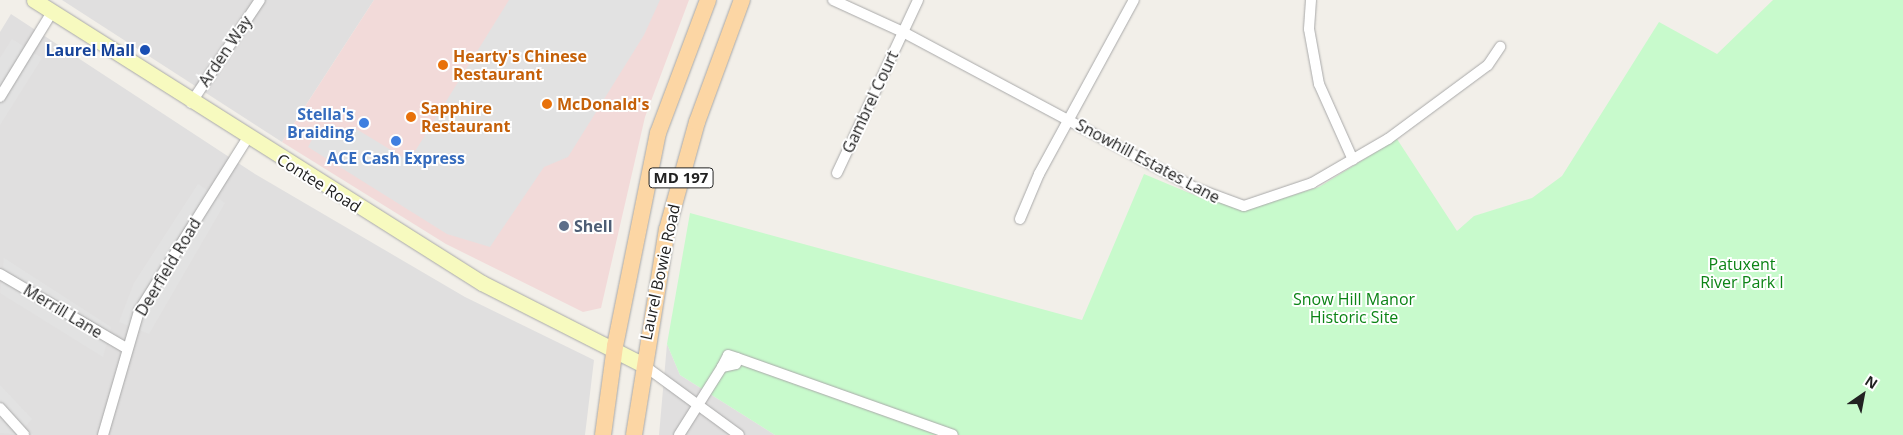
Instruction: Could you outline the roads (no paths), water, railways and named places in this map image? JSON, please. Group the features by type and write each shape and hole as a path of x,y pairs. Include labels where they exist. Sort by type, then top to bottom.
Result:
{"main road":[{"name":"Laurel Bowie Road","path":"603,435 614,346 658,133 708,0"},
{"name":"Laurel Bowie Road","path":"634,435 642,364 684,166 716,64 742,0"}],"street":[{"name":"Contee Road","path":"34,0 191,102 482,283 614,346 642,364"},
{"name":"Arden Way","path":"191,102 260,0"},
{"name":"Snowhill Estates Lane","path":"833,0 903,32 1070,119 1195,188 1244,206 1296,190 1354,160 1488,65 1500,47"},
{"name":"Gambrel Court","path":"837,173 918,0"},
{"path":"1020,219 1070,119 1134,0"},
{"path":"1312,0 1310,29 1319,84 1354,160"},
{"path":"0,97 52,12"},
{"name":"Deerfield Road","path":"103,435 126,348 147,295 248,137"},
{"name":"Merrill Lane","path":"0,274 126,348"},
{"path":"680,435 697,403 722,366 736,364 737,358 953,435"},
{"path":"642,364 739,435"},
{"path":"0,408 24,435"}],"place":[{"name":"Laurel Mall","path":"145,50"},
{"name":"Hearty's Chinese Restaurant","path":"443,65"},
{"name":"McDonald's","path":"547,104"},
{"name":"Sapphire Restaurant","path":"411,117"},
{"name":"Stella's Braiding","path":"364,123"},
{"name":"ACE Cash Express","path":"396,141"},
{"name":"Shell","path":"564,226"}],"park label":[{"name":"Patuxent River Park I","path":"1742,273"},
{"name":"Snow Hill Manor Historic Site","path":"1354,308"}]}
